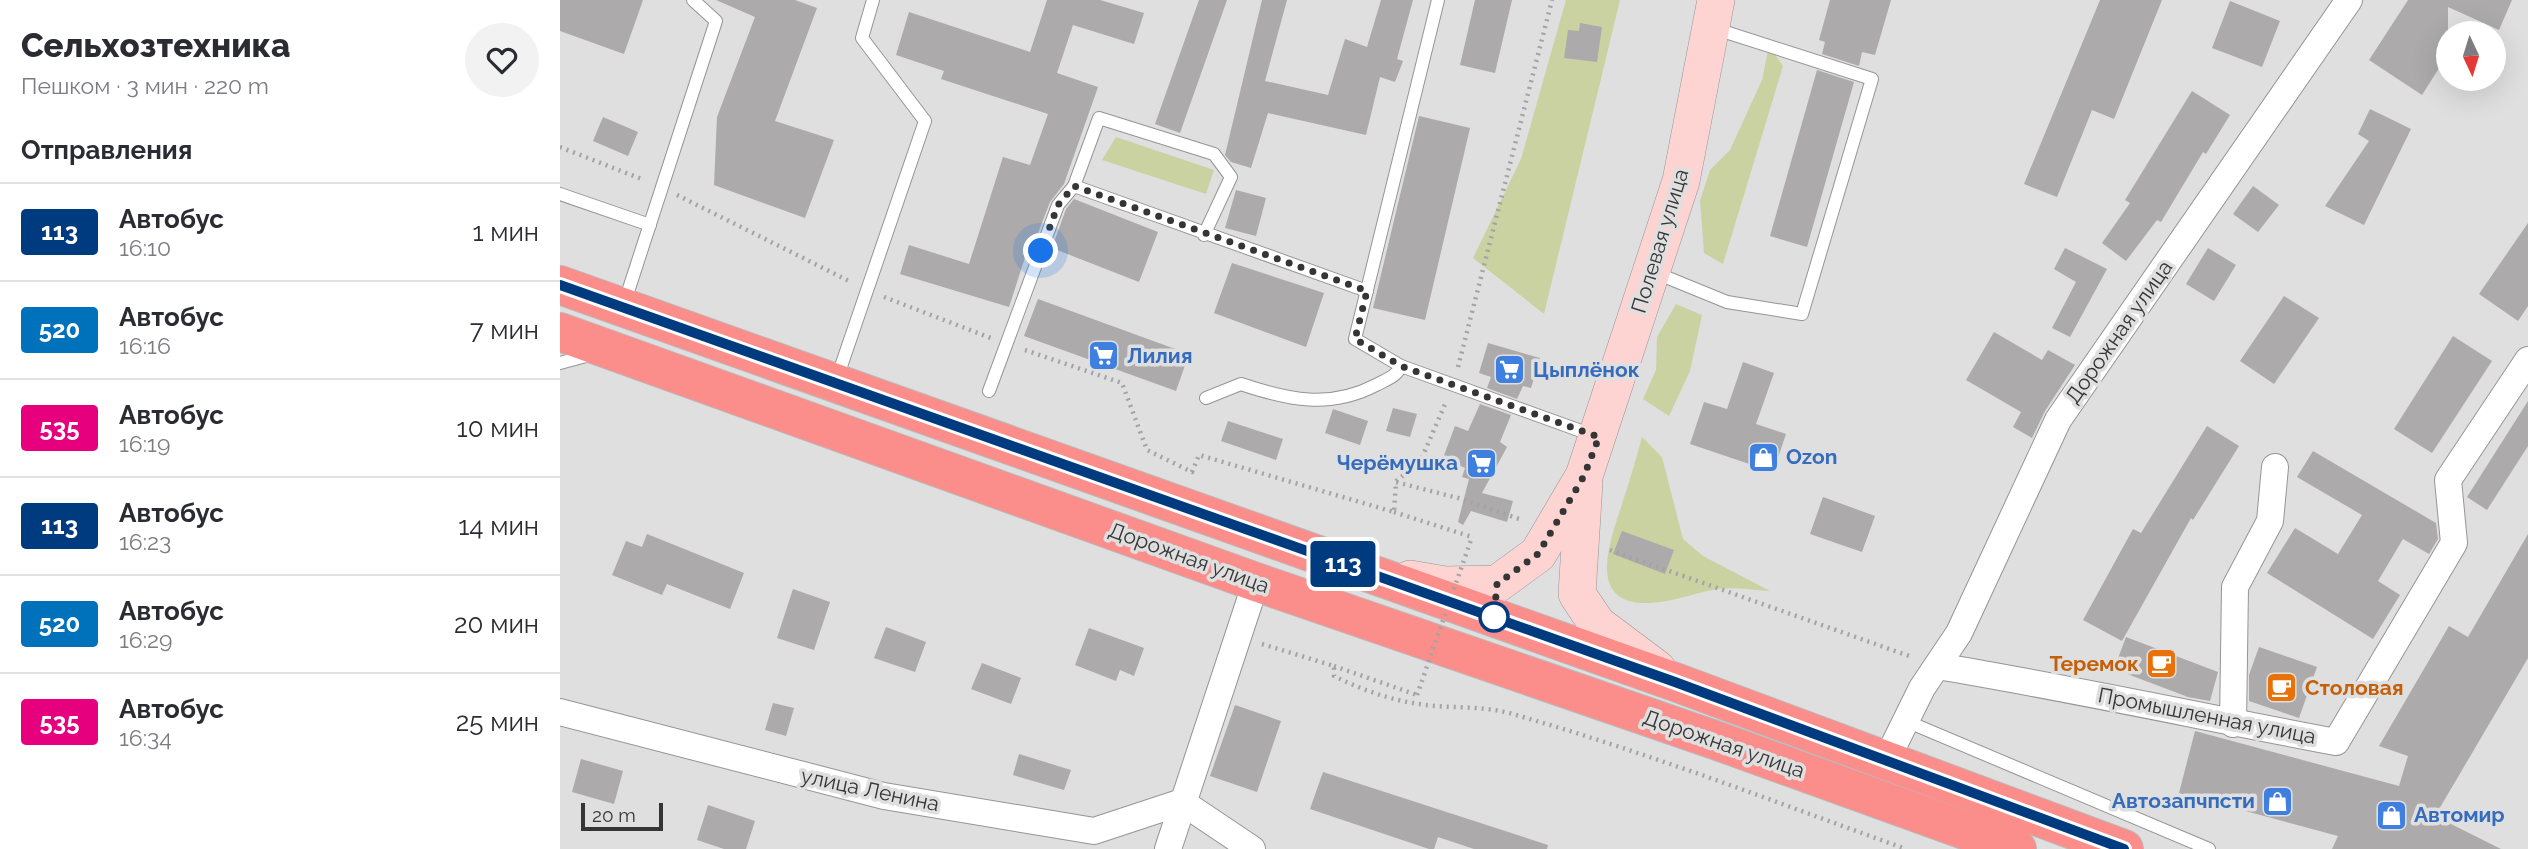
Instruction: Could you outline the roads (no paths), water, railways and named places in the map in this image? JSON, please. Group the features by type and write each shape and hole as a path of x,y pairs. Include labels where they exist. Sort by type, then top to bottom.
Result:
{"highway":[{"name":"Дорожная улица","path":"560,285 834,385 1675,682 2124,849"},
{"name":"Дорожная улица","path":"560,332 1256,582 1715,740 1969,841 2017,849"}],"main road":[{"name":"Полевая улица","path":"1584,476 1681,181 1714,14"},
{"path":"1360,570 1445,585 1497,584 1538,554 1584,476"},
{"path":"1584,476 1577,594 1597,624 1675,682"}],"street":[{"name":"Дорожная улица","path":"1887,759 1937,666 1959,633 2058,420 2349,0"},
{"name":"Промышленная улица","path":"1937,666 2070,688 2233,724 2336,742 2454,542 2448,480 2528,360"},
{"path":"2233,724 2235,587 2270,521 2275,467"},
{"path":"1168,849 1256,582"},
{"name":"улица Ленина","path":"560,712 884,796 1094,831 1182,802"},
{"path":"1182,802 1186,849"},
{"path":"1182,802 1251,849"}],"lane":[{"path":"623,307 716,21 693,0"},
{"path":"834,385 925,121 862,38 873,0"},
{"path":"1437,0 1355,339 1401,366 1599,437"},
{"path":"1652,271 1727,302 1802,314 1872,79 1714,14"},
{"path":"989,391 1058,205 1074,186 1099,118 1214,154 1231,177 1204,235"},
{"path":"1074,186 1204,235 1367,291"},
{"path":"560,194 650,225"},
{"path":"560,363 608,350"},
{"path":"1206,398 1241,384 1280,397 1310,400 1353,397 1397,374 1401,366"},
{"path":"1906,721 2209,849"}],"place":[{"name":"Лилия","path":"1104,356"},
{"name":"Цыплёнок","path":"1510,370"},
{"name":"Ozon","path":"1763,457"},
{"name":"Черёмушка","path":"1481,463"},
{"name":"Теремок","path":"2162,664"},
{"name":"Столовая","path":"2282,688"},
{"name":"Автозапчпсти","path":"2278,801"},
{"name":"Автомир","path":"2391,815"}]}
